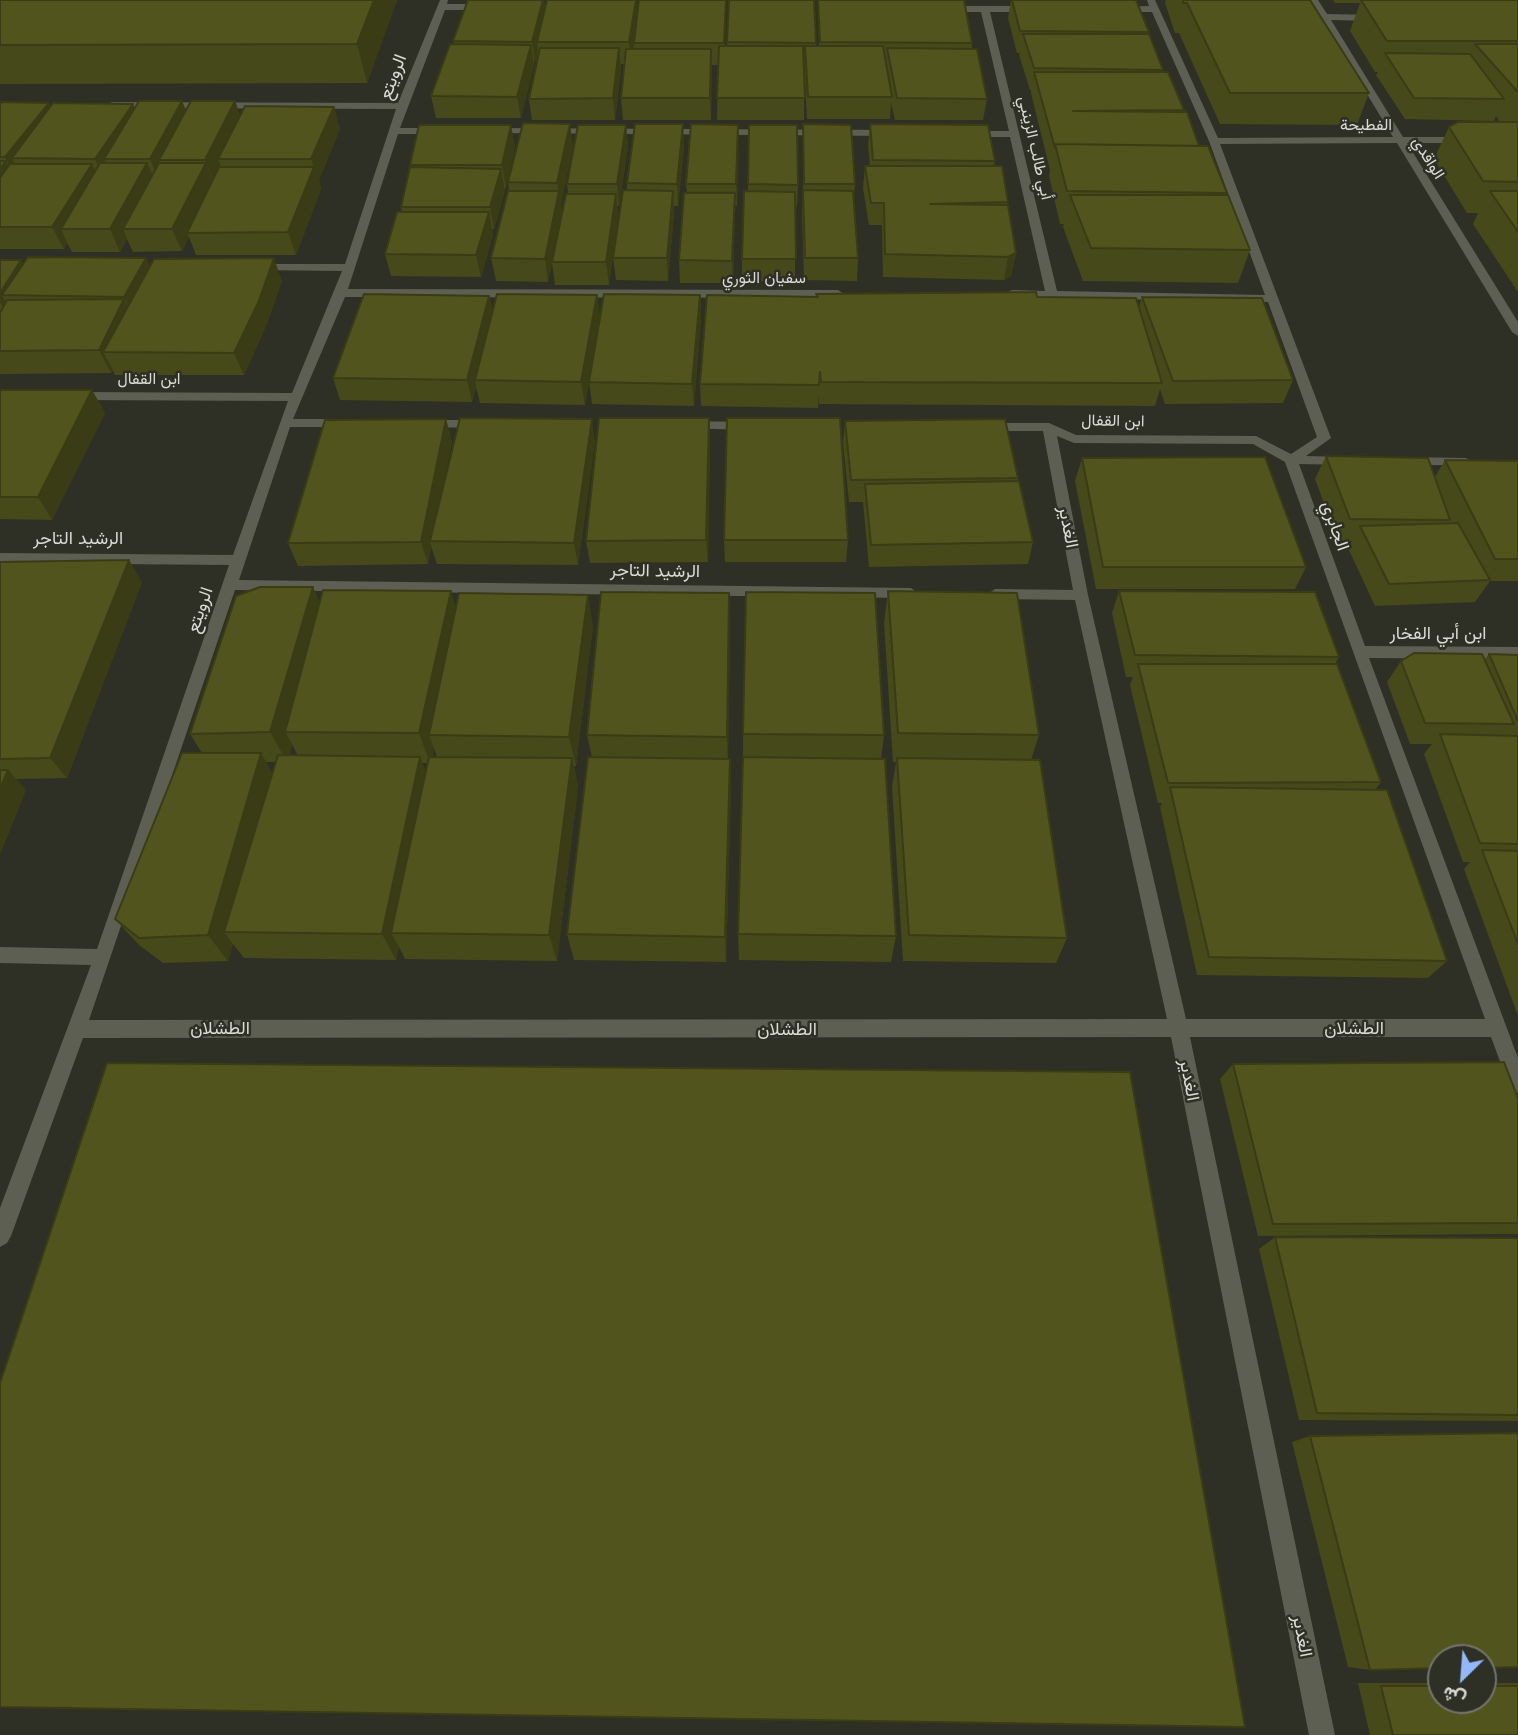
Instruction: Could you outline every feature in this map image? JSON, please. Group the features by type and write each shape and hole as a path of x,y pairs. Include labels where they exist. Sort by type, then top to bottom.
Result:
{"street":[{"name":"الواقدي","path":"1314,0 1398,140 1514,319 1518,332"},
{"path":"443,4 498,7"},
{"name":"الرويتع","path":"0,1236 78,1029 285,423 341,293 402,106 443,4"},
{"path":"1102,9 1153,5 1214,141 1324,438 1291,460"},
{"path":"929,9 1037,9"},
{"name":"أبي طالب الزينبي","path":"985,9 1052,294"},
{"path":"1325,18 1394,18"},
{"path":"97,105 402,106"},
{"path":"394,131 450,131"},
{"path":"477,131 905,133"},
{"path":"961,134 1016,134"},
{"name":"الفطيحة","path":"1214,141 1478,140"},
{"path":"237,267 349,268"},
{"name":"سفيان الثوري","path":"341,293 857,294"},
{"path":"996,294 1271,299"},
{"name":"ابن القفال","path":"54,396 297,397"},
{"path":"285,423 354,423"},
{"path":"410,424 493,424"},
{"path":"674,425 757,426"},
{"name":"ابن القفال","path":"965,427 1049,428 1074,439 1256,440 1291,460 1365,461"},
{"name":"الغدير","path":"1049,428 1081,595 1179,1031 1322,1735"},
{"name":"الجابري","path":"1291,460 1518,1084"},
{"path":"1393,461 1476,462"},
{"name":"الرشيد التاجر","path":"0,558 239,560"},
{"name":"الرشيد التاجر","path":"229,585 928,593"},
{"path":"984,594 1081,595"},
{"name":"ابن أبي الفخار","path":"1359,652 1518,653"},
{"path":"0,956 103,957"},
{"name":"الطشلان","path":"78,1029 1179,1031 1497,1028"}],"building":[{"path":"0,0 374,0 357,44 0,45"},
{"path":"468,0 543,0 532,42 453,41"},
{"path":"547,0 636,0 629,42 537,42"},
{"path":"639,0 726,0 724,43 634,43"},
{"path":"729,0 814,0 816,43 727,42"},
{"path":"818,0 964,0 972,43 820,42"},
{"path":"1012,0 1136,0 1149,32 1020,31"},
{"path":"1183,0 1310,0 1369,93 1230,93 1187,3 1183,3"},
{"path":"1361,0 1518,0 1518,41 1387,41"},
{"path":"1023,34 1149,34 1163,70 1034,68"},
{"path":"450,44 531,45 517,97 431,96"},
{"path":"1475,44 1518,44 1518,92"},
{"path":"719,46 803,46 805,98 717,98"},
{"path":"805,46 883,46 892,97 808,97"},
{"path":"540,48 619,48 613,98 529,99"},
{"path":"887,48 977,49 987,99 897,98"},
{"path":"626,49 711,49 710,98 621,98"},
{"path":"1385,53 1470,54 1504,99 1414,98"},
{"path":"1034,72 1168,72 1184,110 1073,111 1187,112 1199,146 1055,144 1055,148"},
{"path":"139,101 182,101 150,159 104,159"},
{"path":"191,101 235,101 205,160 159,160"},
{"path":"0,102 49,103 5,157 0,157"},
{"path":"53,103 133,104 95,159 12,158"},
{"path":"245,106 334,107 311,159 218,159"},
{"path":"1458,122 1518,122 1518,182 1483,181 1449,127"},
{"path":"523,123 570,124 557,183 508,182"},
{"path":"635,124 683,124 677,184 627,183"},
{"path":"691,124 738,125 736,184 686,184"},
{"path":"803,124 851,125 855,184 804,184"},
{"path":"870,124 988,125 995,161 873,160"},
{"path":"419,125 511,125 502,165 410,165"},
{"path":"578,125 626,125 617,184 567,184"},
{"path":"749,125 797,125 798,185 748,184"},
{"path":"1055,144 1208,146 1227,193 1067,191"},
{"path":"100,163 147,163 110,229 61,229"},
{"path":"159,163 206,163 172,229 123,229"},
{"path":"10,164 92,164 52,227 0,227 0,178"},
{"path":"865,166 1002,166 1008,202 930,204 1008,205 1016,253 1008,257 885,254 884,203 871,203"},
{"path":"219,167 314,167 288,232 187,233"},
{"path":"410,167 501,169 490,207 401,207"},
{"path":"623,190 673,191 667,258 613,258"},
{"path":"803,190 853,191 858,258 805,258"},
{"path":"508,191 559,191 545,259 491,258"},
{"path":"744,191 795,192 796,259 742,259"},
{"path":"1490,191 1518,191 1518,232"},
{"path":"684,193 735,193 732,261 679,260"},
{"path":"566,194 616,194 606,262 552,262"},
{"path":"1070,195 1228,195 1250,250 1091,248"},
{"path":"397,212 489,212 476,255 385,254"},
{"path":"28,257 146,258 124,297 2,295"},
{"path":"274,258 258,303 234,353 103,352 154,259"},
{"path":"0,260 21,260 0,293"},
{"path":"1036,292 1037,297 1136,298 1162,383 821,382 820,372 819,385 700,384 707,295 818,297 816,294"},
{"path":"364,294 489,296 467,380 333,378"},
{"path":"497,294 597,295 581,382 475,380"},
{"path":"604,294 700,295 692,384 589,382"},
{"path":"1142,297 1262,298 1293,380 1173,381"},
{"path":"124,299 99,350 0,351 0,313 7,300"},
{"path":"0,390 92,390 38,497 0,497"},
{"path":"460,418 592,419 574,543 430,541"},
{"path":"599,418 709,418 706,540 586,541"},
{"path":"727,418 840,418 848,540 724,540"},
{"path":"446,419 421,542 288,543 325,420"},
{"path":"1005,419 1018,478 851,480 845,421"},
{"path":"1326,456 1428,458 1450,520 1350,519"},
{"path":"1265,457 1306,567 1103,567 1082,458"},
{"path":"1445,460 1518,461 1518,559 1495,559"},
{"path":"1019,481 1033,542 871,545 865,484"},
{"path":"1458,523 1490,580 1389,584 1360,526"},
{"path":"129,560 50,758 0,759 0,562"},
{"path":"260,587 313,587 270,732 190,734 236,596"},
{"path":"323,590 451,591 419,733 285,732"},
{"path":"888,591 1017,593 1039,735 898,733"},
{"path":"1119,591 1315,592 1339,657 1135,655"},
{"path":"601,592 729,593 727,737 587,735"},
{"path":"746,592 875,593 884,735 743,734"},
{"path":"459,593 588,595 569,737 429,735"},
{"path":"1414,653 1482,654 1514,724 1425,723 1401,661"},
{"path":"1489,654 1518,655 1518,721"},
{"path":"1138,664 1337,664 1381,782 1168,783"},
{"path":"1440,734 1518,736 1518,844 1480,843"},
{"path":"182,753 261,753 208,935 139,938 115,919"},
{"path":"278,755 420,757 382,934 224,932"},
{"path":"429,757 572,758 549,935 391,933"},
{"path":"588,757 730,759 725,937 567,934"},
{"path":"743,757 885,759 896,936 738,934"},
{"path":"897,758 1040,760 1067,938 909,935"},
{"path":"0,770 8,770 0,789"},
{"path":"1170,787 1387,790 1447,961 1209,957"},
{"path":"1482,850 1518,851 1518,944"},
{"path":"1504,1062 1518,1098 1518,1223 1273,1224 1233,1064"},
{"path":"107,1063 1130,1072 1245,1727 0,1707 0,1383"},
{"path":"1275,1237 1518,1238 1518,1415 1317,1413"},
{"path":"1518,1433 1518,1667 1497,1668 1497,1644 1427,1644 1427,1668 1370,1670 1310,1436"},
{"path":"1381,1686 1427,1686 1427,1714 1497,1714 1497,1686 1518,1686 1518,1735 1393,1735"}]}
